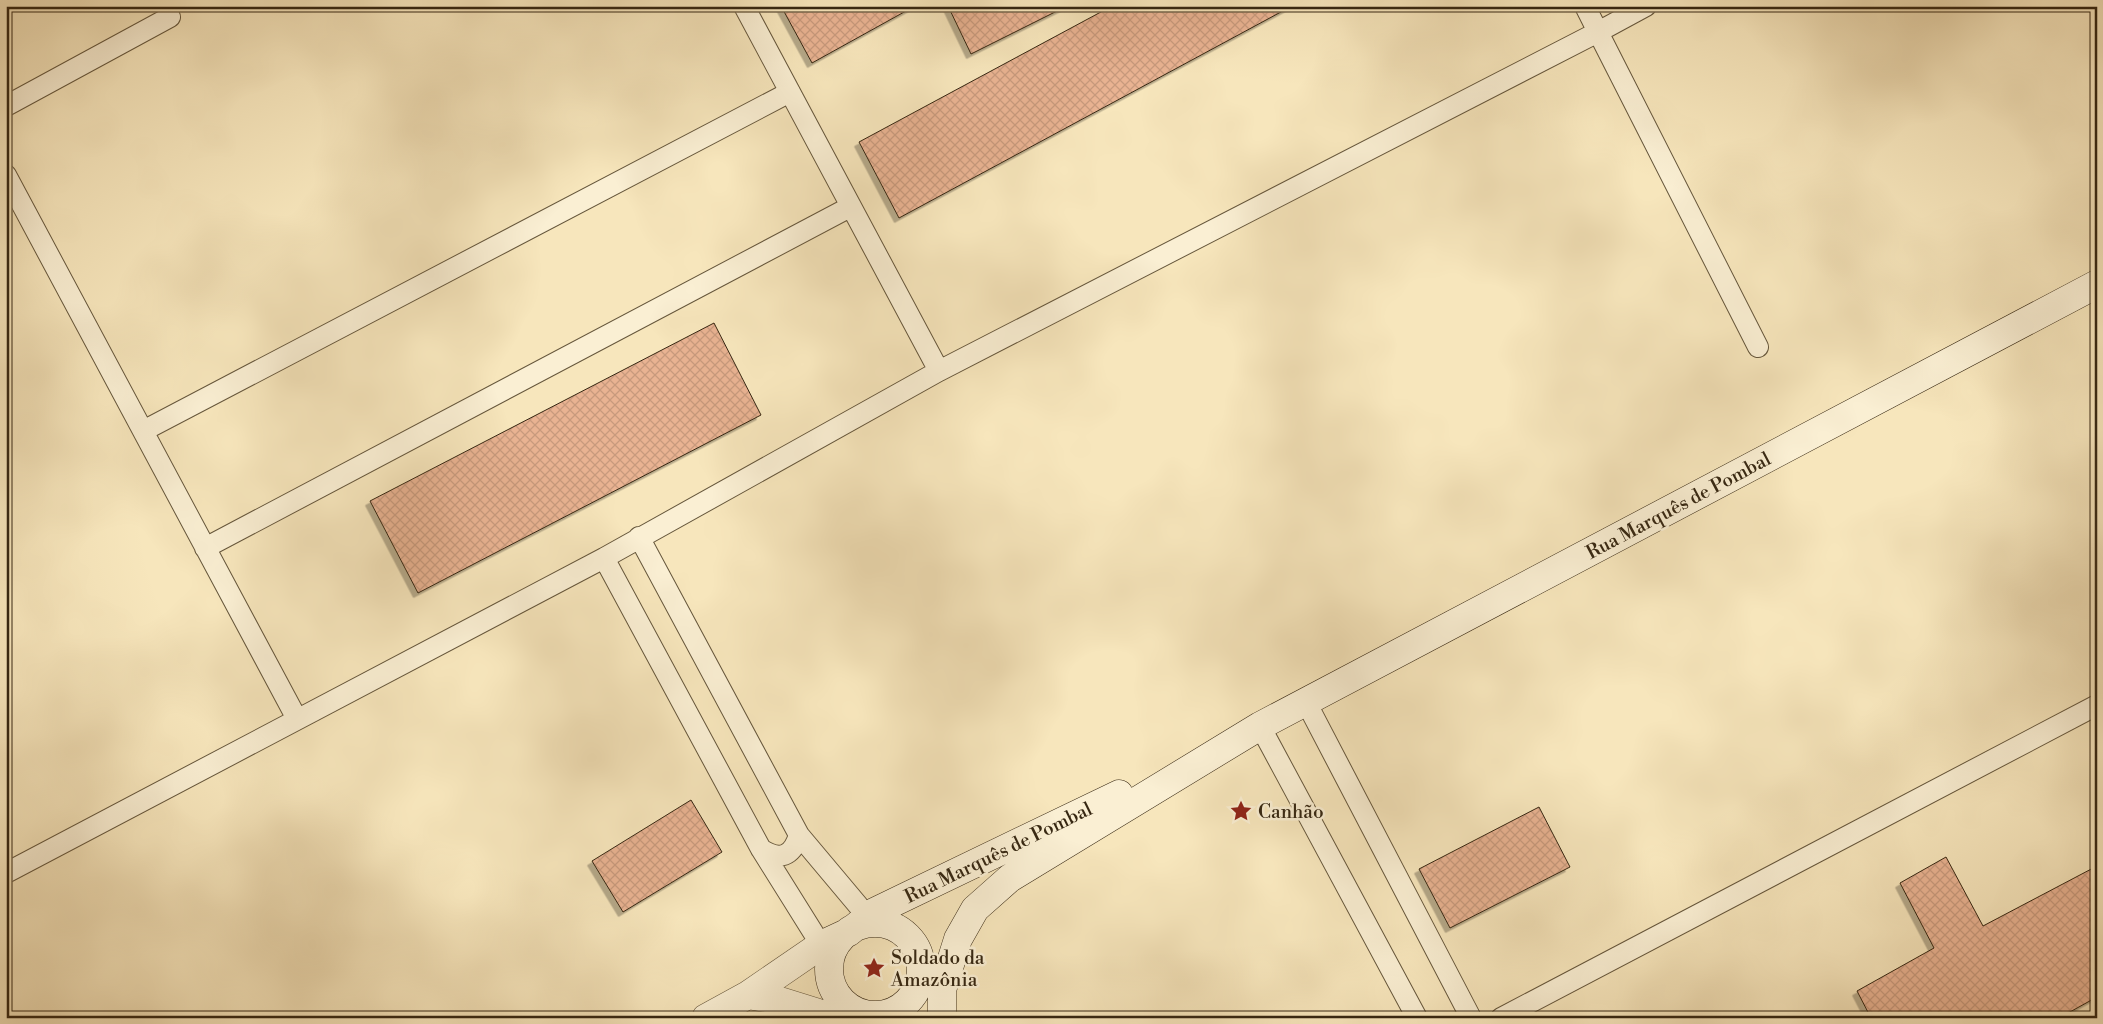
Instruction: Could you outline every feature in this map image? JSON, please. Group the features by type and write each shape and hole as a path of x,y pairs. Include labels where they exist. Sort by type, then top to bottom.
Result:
{"street":[{"name":"Rua Marquês de Pombal","path":"866,923 1260,726 2097,284"},
{"name":"Rua Marquês de Pombal","path":"942,990 958,939 974,909 1010,878 1260,726"},
{"path":"706,1018 826,952 835,946 843,935 866,923 896,927 908,935 942,990 942,1018"},
{"path":"748,996 841,1013 882,1014 896,1010 908,1002 916,990 921,976 921,961 916,947"},
{"path":"826,952 829,974 841,1013"}],"lane":[{"path":"744,6 939,371"},
{"path":"1585,6 1758,347"},
{"path":"6,873 604,558 939,371 1646,6"},
{"path":"6,106 170,17"},
{"path":"143,431 790,92"},
{"path":"6,175 297,719"},
{"path":"205,548 850,207"},
{"path":"639,538 799,835 866,923"},
{"path":"604,558 761,849 826,952"},
{"path":"1306,702 1471,1018"},
{"path":"1501,1018 2097,705"},
{"path":"1260,726 1417,1018"},
{"path":"761,849 772,856 784,856 795,847 799,835"}],"building":[{"path":"781,6 915,6 812,63"},
{"path":"948,6 1067,6 971,54"},
{"path":"1112,6 1292,6 899,218 859,142"},
{"path":"714,323 761,415 418,593 370,501"},
{"path":"691,800 722,852 623,912 592,861"},
{"path":"1539,807 1570,867 1450,928 1419,869"},
{"path":"1946,857 1983,926 2097,866 2097,997 2059,1018 1871,1018 1857,991 1934,948 1900,883"}],"place":[{"name":"Canhão","path":"1241,811"},
{"name":"Soldado da Amazônia","path":"874,968"}]}
